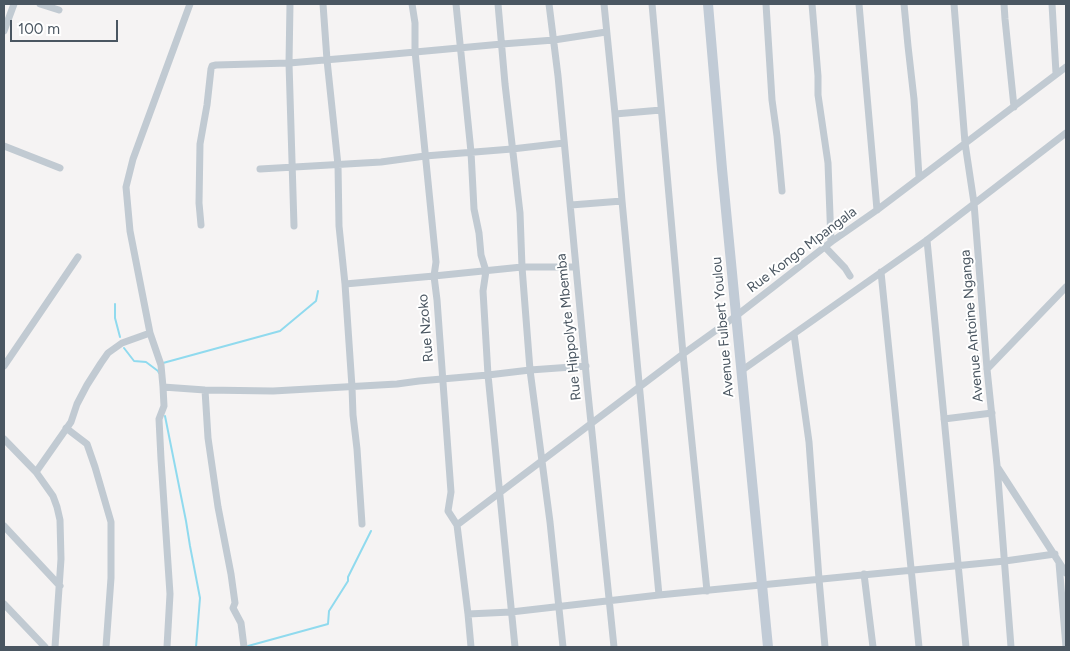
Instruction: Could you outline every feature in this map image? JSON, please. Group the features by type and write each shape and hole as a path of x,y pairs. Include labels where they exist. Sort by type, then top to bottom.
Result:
{"main road":[{"name":"Avenue Fulbert Youlou","path":"708,4 768,647"}],"street":[{"path":"4,31 14,4"},
{"path":"40,4 59,10"},
{"path":"167,647 170,594 159,419 164,406 164,387 161,364 150,334 130,232 126,187 133,160 190,4"},
{"path":"290,4 288,63 294,226"},
{"path":"322,4 338,165 339,226 345,284 362,524"},
{"name":"Rue Nzoko","path":"412,4 436,262 434,276 451,492 448,511 457,525 471,647"},
{"path":"456,4 474,209 486,271 484,290 488,375 516,647"},
{"path":"498,4 520,213 522,268 530,370 550,522 563,647"},
{"name":"Rue Hippolyte Mbemba","path":"549,4 571,205 614,647"},
{"path":"604,4 659,595"},
{"path":"652,4 660,110 707,590"},
{"path":"766,4 772,100 782,191"},
{"path":"812,4 818,95 828,163 831,242"},
{"path":"859,4 877,210"},
{"path":"904,4 914,99 919,177"},
{"name":"Avenue Antoine Nganga","path":"954,4 965,143 974,203 1011,647"},
{"path":"1004,4 1014,107"},
{"path":"1052,4 1056,73"},
{"path":"201,225 199,202 200,144 212,66 327,60 554,40 606,32"},
{"name":"Rue Kongo Mpangala","path":"457,525 1066,67"},
{"path":"615,114 660,110"},
{"path":"742,371 927,240 1066,133"},
{"path":"260,170 381,162 425,156 512,150 564,143"},
{"path":"4,146 60,168"},
{"path":"571,205 622,200"},
{"path":"927,240 966,647"},
{"path":"825,247 850,276"},
{"path":"4,366 78,257"},
{"path":"345,284 522,268 576,267"},
{"path":"881,272 919,647"},
{"path":"987,369 1066,287"},
{"path":"36,472 71,422 77,404 87,385 108,354 122,343 150,334"},
{"path":"794,334 809,442 826,647"},
{"path":"164,387 265,391 352,387 586,366"},
{"path":"205,390 208,438 218,507 231,574 235,603 233,608 241,623 244,647"},
{"path":"944,419 992,413"},
{"path":"66,428 87,444 96,467 112,522 112,578 106,647"},
{"path":"4,439 36,472 53,496 57,507 60,520 61,559 55,647"},
{"path":"997,465 1066,573"},
{"path":"4,526 60,586"},
{"path":"468,614 511,612 609,600 1005,561 1054,554"},
{"path":"1059,561 1066,647"},
{"path":"864,574 873,647"},
{"path":"4,604 45,647"}],"waterway":[{"path":"163,363 280,331 316,301 318,291 317,296"},
{"path":"115,304 115,318 120,337"},
{"path":"124,348 134,361 146,362 159,373"},
{"path":"165,416 200,598 196,647"},
{"path":"248,646 328,624 329,611 348,581 348,577 371,531"}]}
